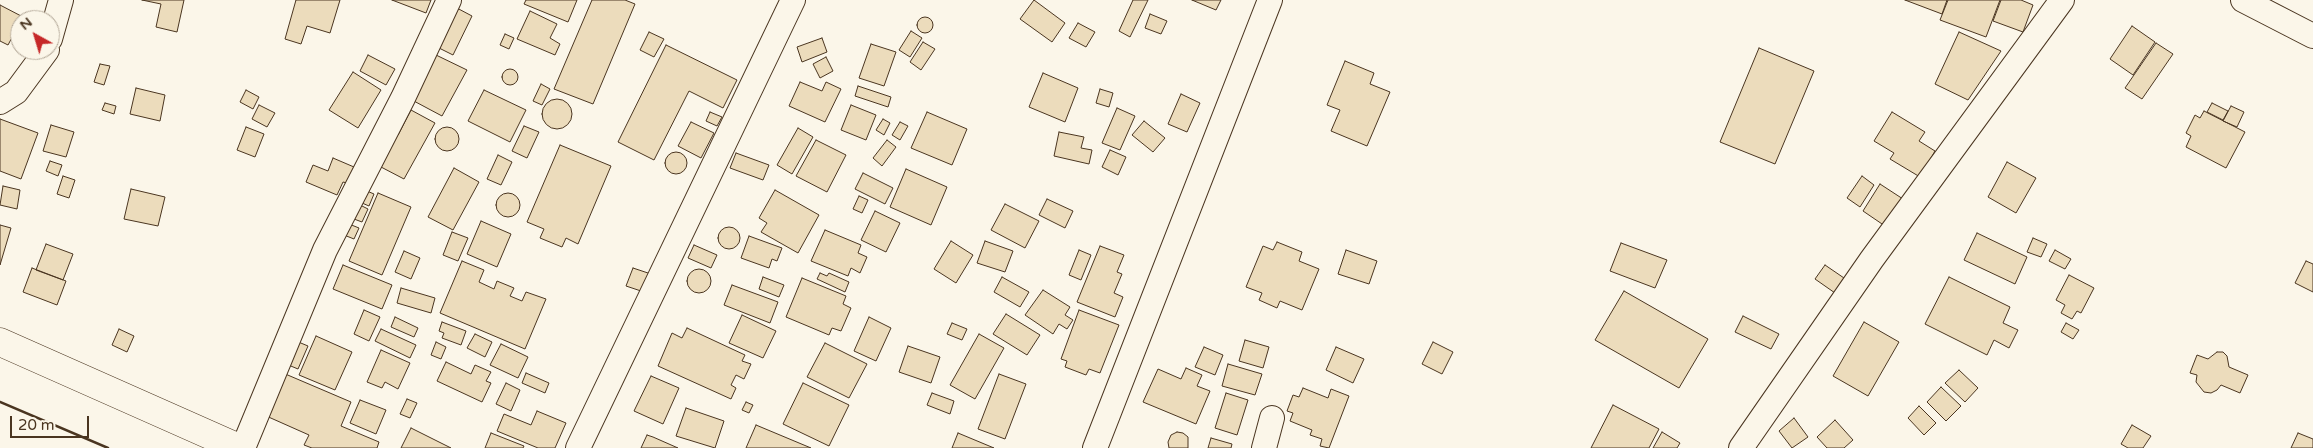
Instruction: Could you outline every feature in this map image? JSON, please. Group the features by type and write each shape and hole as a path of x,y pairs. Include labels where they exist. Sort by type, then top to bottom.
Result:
{"main road":[{"path":"0,342 239,448"}],"street":[{"path":"243,448 325,250 402,98 448,0"},
{"path":"578,448 793,0"},
{"path":"1095,448 1270,0"},
{"path":"1741,448 1872,259 2062,0"},
{"path":"2243,0 2313,36"},
{"path":"0,102 16,92 40,60"},
{"path":"1264,448 1272,418"}],"building":[{"path":"142,0 184,0 177,32 156,27 161,4"},
{"path":"296,0 340,0 330,33 307,26 301,44 285,39"},
{"path":"392,0 431,0 426,13"},
{"path":"526,0 577,0 568,22 524,4"},
{"path":"592,0 625,0 635,4 593,104 554,89"},
{"path":"1034,0 1065,23 1052,42 1020,19"},
{"path":"1133,0 1148,0 1130,37 1119,31"},
{"path":"1192,0 1221,0 1216,10"},
{"path":"1905,0 1947,0 1942,14"},
{"path":"1948,0 2000,0 1986,37 1940,20"},
{"path":"2001,0 2021,0 2033,5 2023,32 1993,21"},
{"path":"0,5 10,10 10,41 8,45 0,41"},
{"path":"455,7 472,16 453,55 435,46"},
{"path":"530,11 557,24 550,38 560,44 555,55 517,39"},
{"path":"1150,14 1167,21 1161,34 1145,28"},
{"path":"925,17 931,19 933,25 931,31 925,33 919,31 917,25 919,19"},
{"path":"1078,23 1095,32 1086,47 1069,38"},
{"path":"2132,26 2155,42 2133,75 2110,59"},
{"path":"911,31 922,38 910,57 899,50"},
{"path":"649,32 664,39 654,57 640,50"},
{"path":"1959,32 2001,51 1968,100 1935,84"},
{"path":"505,34 514,38 509,49 500,45"},
{"path":"822,38 827,52 802,62 797,47"},
{"path":"923,42 935,49 921,70 910,62"},
{"path":"2156,43 2173,54 2142,99 2125,88"},
{"path":"871,44 896,52 884,86 859,78"},
{"path":"666,45 737,80 723,108 689,91 654,160 618,142"},
{"path":"1759,48 1814,71 1775,164 1720,142"},
{"path":"368,55 395,69 386,85 360,71"},
{"path":"436,55 467,70 442,116 412,100"},
{"path":"826,57 833,71 820,78 813,64"},
{"path":"1345,61 1374,73 1370,84 1390,92 1367,146 1331,131 1340,110 1327,105"},
{"path":"100,64 110,66 104,85 94,82"},
{"path":"507,69 513,69 518,74 516,83 507,85 502,80 502,74"},
{"path":"353,72 381,90 358,128 329,110"},
{"path":"1043,73 1078,88 1065,122 1029,107"},
{"path":"800,82 822,91 826,82 841,89 825,122 789,106"},
{"path":"541,84 550,89 542,105 533,101"},
{"path":"858,86 891,97 888,107 855,96"},
{"path":"136,88 165,95 160,121 130,114"},
{"path":"1100,89 1113,93 1109,107 1096,103"},
{"path":"246,90 259,97 253,109 240,102"},
{"path":"484,90 526,110 510,142 468,121"},
{"path":"1181,94 1200,103 1187,132 1168,124"},
{"path":"557,99 568,103 572,114 568,125 557,129 546,125 542,114 546,103"},
{"path":"105,103 116,106 114,114 102,110"},
{"path":"2212,103 2228,111 2223,120 2207,112"},
{"path":"259,105 275,113 267,127 252,119"},
{"path":"851,105 876,115 866,140 841,130"},
{"path":"2231,106 2244,112 2237,127 2223,121"},
{"path":"1117,108 1135,116 1120,150 1102,143"},
{"path":"411,110 435,123 404,179 381,167 385,159 381,156 394,133 398,135"},
{"path":"2204,111 2245,132 2226,168 2186,147 2191,136 2186,133 2195,115 2200,118"},
{"path":"710,112 722,117 717,126 706,121"},
{"path":"927,112 967,129 952,165 911,148"},
{"path":"1892,112 1925,132 1919,141 1935,151 1920,177 1890,159 1894,153 1874,141"},
{"path":"0,119 38,133 21,179 0,171"},
{"path":"883,119 890,123 884,135 876,130"},
{"path":"1144,121 1165,138 1153,152 1132,135"},
{"path":"691,122 714,133 701,158 678,146"},
{"path":"900,122 908,126 900,140 892,135"},
{"path":"51,125 74,132 66,157 43,151"},
{"path":"524,126 539,132 527,158 512,151"},
{"path":"246,127 264,134 255,157 237,150"},
{"path":"447,127 456,130 459,139 456,148 447,151 438,148 435,139 438,130"},
{"path":"798,128 813,137 792,174 777,165"},
{"path":"1059,132 1084,137 1081,148 1092,150 1089,164 1054,156"},
{"path":"816,140 846,155 827,192 796,176"},
{"path":"887,140 896,147 882,166 873,158"},
{"path":"560,145 611,166 578,244 566,238 562,247 540,238 544,229 527,222"},
{"path":"1110,150 1126,157 1118,175 1102,167"},
{"path":"676,152 684,155 687,163 684,171 676,174 668,171 665,163 668,155"},
{"path":"736,153 769,165 763,180 730,168"},
{"path":"498,155 512,162 501,185 487,179"},
{"path":"333,158 354,167 347,183 343,182 337,195 306,182 313,165 328,171"},
{"path":"50,161 62,165 58,176 46,171"},
{"path":"2007,162 2036,178 2016,213 1988,197"},
{"path":"454,168 479,182 453,230 428,217"},
{"path":"906,169 947,187 931,225 890,207"},
{"path":"863,173 893,188 885,204 855,189"},
{"path":"63,176 75,180 69,198 57,194"},
{"path":"1862,176 1874,185 1860,207 1847,198"},
{"path":"1880,184 1903,199 1885,226 1863,211"},
{"path":"3,186 20,190 17,209 0,205"},
{"path":"131,189 165,197 158,226 124,219"},
{"path":"775,190 819,215 798,253 761,232 767,223 759,218"},
{"path":"367,191 374,194 369,206 362,203"},
{"path":"378,193 411,207 382,275 349,261"},
{"path":"508,193 517,196 520,205 517,214 508,217 499,214 496,205 499,196"},
{"path":"859,196 868,200 862,213 853,209"},
{"path":"1047,199 1073,211 1065,228 1039,215"},
{"path":"1005,204 1039,221 1025,248 991,230"},
{"path":"360,205 368,209 362,222 354,219"},
{"path":"875,211 900,223 886,252 861,240"},
{"path":"481,221 511,234 497,267 467,254"},
{"path":"349,224 359,228 354,239 344,235"},
{"path":"0,225 11,228 0,265"},
{"path":"729,227 737,230 740,238 737,246 729,249 721,246 718,238 721,230"},
{"path":"825,230 861,245 858,253 867,257 860,273 851,268 848,276 811,261"},
{"path":"452,232 468,238 458,261 443,255"},
{"path":"1977,233 2027,257 2015,284 1964,260"},
{"path":"749,236 782,248 777,261 772,259 769,268 741,258"},
{"path":"2033,238 2047,244 2041,257 2027,252"},
{"path":"951,241 973,255 956,283 934,269"},
{"path":"985,241 1013,251 1005,272 977,263"},
{"path":"1277,242 1302,252 1299,261 1319,269 1302,310 1280,301 1277,308 1259,300 1262,293 1246,287 1263,246 1273,250"},
{"path":"1621,243 1667,260 1655,288 1610,271"},
{"path":"46,244 73,254 63,280 36,270"},
{"path":"694,245 717,255 711,268 688,258"},
{"path":"1100,246 1124,255 1117,272 1122,274 1114,293 1123,297 1115,317 1077,302"},
{"path":"1079,250 1091,255 1081,280 1069,275"},
{"path":"1346,250 1377,261 1369,284 1338,274"},
{"path":"2055,250 2071,259 2065,269 2049,261"},
{"path":"404,251 420,258 411,279 395,272"},
{"path":"462,261 484,270 479,282 494,289 497,281 514,288 510,296 522,301 526,292 546,299 525,349 440,313"},
{"path":"2306,261 2313,264 2313,292 2295,283"},
{"path":"343,265 392,285 382,309 333,289"},
{"path":"1825,265 1844,278 1835,293 1815,279"},
{"path":"32,268 66,281 57,305 23,292"},
{"path":"633,268 651,274 644,292 626,286"},
{"path":"699,269 707,273 711,281 707,289 699,293 691,289 687,281 691,273"},
{"path":"820,273 827,276 829,273 849,282 845,292 817,279"},
{"path":"2069,275 2094,288 2081,313 2077,311 2072,319 2061,313 2065,305 2056,300"},
{"path":"763,277 784,285 779,297 759,289"},
{"path":"1002,277 1029,292 1020,307 994,292"},
{"path":"1949,277 2010,307 2003,323 2018,330 2009,348 1994,340 1987,355 1925,324"},
{"path":"802,278 846,296 843,304 851,308 841,331 832,328 829,335 786,317"},
{"path":"732,285 778,302 770,323 724,305"},
{"path":"401,288 435,298 431,313 397,303"},
{"path":"1043,290 1070,307 1065,315 1073,320 1067,329 1059,324 1053,334 1025,315"},
{"path":"1624,291 1708,339 1679,388 1595,340"},
{"path":"364,310 380,317 369,341 354,334"},
{"path":"1079,310 1119,325 1100,373 1089,369 1086,375 1065,367 1067,361 1061,359"},
{"path":"1006,314 1040,335 1027,355 993,334"},
{"path":"742,315 776,331 763,358 729,343"},
{"path":"1743,316 1779,334 1771,349 1735,332"},
{"path":"395,317 418,328 414,337 391,327"},
{"path":"869,317 891,328 876,361 854,351"},
{"path":"442,322 466,331 461,345 442,338 444,333 439,331"},
{"path":"1864,322 1899,342 1868,396 1833,376"},
{"path":"952,323 967,329 962,340 947,334"},
{"path":"2066,323 2079,330 2073,339 2061,332"},
{"path":"687,328 745,355 742,361 751,364 744,379 736,375 731,385 736,388 731,399 658,366 672,333 682,338"},
{"path":"119,329 134,336 127,352 112,345"},
{"path":"381,329 416,345 410,358 375,341"},
{"path":"475,334 492,342 485,357 467,348"},
{"path":"979,334 1004,348 975,399 950,385"},
{"path":"316,336 352,352 335,390 299,375"},
{"path":"1245,340 1269,347 1263,368 1239,361"},
{"path":"296,341 308,346 298,369 286,364"},
{"path":"436,342 446,347 441,359 431,355"},
{"path":"1433,342 1453,352 1442,374 1422,364"},
{"path":"825,343 867,364 849,398 807,377"},
{"path":"501,344 528,357 518,378 490,365"},
{"path":"908,346 940,357 931,383 899,372"},
{"path":"1204,347 1223,355 1215,375 1195,367"},
{"path":"1336,347 1364,359 1353,383 1326,370"},
{"path":"381,350 410,363 398,389 385,382 382,388 367,382"},
{"path":"2217,352 2223,352 2227,356 2229,367 2248,375 2240,393 2221,385 2211,393 2204,392 2196,382 2197,375 2190,373 2197,355 2208,359"},
{"path":"446,362 471,374 475,365 491,372 486,381 491,383 482,402 437,381"},
{"path":"1228,364 1262,374 1255,395 1222,386"},
{"path":"1186,368 1202,375 1197,386 1210,391 1196,424 1143,402 1158,369 1181,379"},
{"path":"1959,370 1978,388 1965,402 1945,383"},
{"path":"283,373 351,402 341,426 379,442 377,448 312,448 304,445 309,435 264,415"},
{"path":"526,373 549,383 545,393 522,383"},
{"path":"999,374 1026,384 1005,439 978,429"},
{"path":"651,376 679,388 663,424 634,411"},
{"path":"506,383 520,390 511,411 496,404"},
{"path":"803,383 849,405 829,446 783,424"},
{"path":"1941,387 1961,406 1946,421 1927,402"},
{"path":"1303,388 1328,398 1331,389 1349,396 1329,448 1320,446 1322,439 1310,435 1312,430 1290,421 1293,413 1287,411 1293,395 1299,397"},
{"path":"932,393 954,401 950,414 927,405"},
{"path":"1226,393 1248,400 1237,435 1215,428"},
{"path":"407,399 417,403 410,418 400,414"},
{"path":"360,400 386,410 376,434 350,423"},
{"path":"746,402 753,405 749,413 742,410"},
{"path":"1613,405 1659,429 1649,448 1591,448"},
{"path":"1919,406 1936,423 1924,435 1908,418"},
{"path":"686,408 724,421 715,448 676,436"},
{"path":"537,411 566,423 555,448 538,448 497,431 504,414 531,425"},
{"path":"1794,418 1808,437 1792,448 1779,431"},
{"path":"1835,420 1853,440 1844,448 1827,448 1817,437"},
{"path":"756,425 811,448 746,448"},
{"path":"2132,425 2151,436 2143,448 2128,448 2121,444"},
{"path":"411,428 451,448 401,448"},
{"path":"1177,432 1183,433 1188,437 1188,448 1169,448 1168,442 1171,435"},
{"path":"1662,432 1680,443 1677,448 1653,448"},
{"path":"491,433 524,446 523,448 485,448"},
{"path":"958,433 994,448 952,448"},
{"path":"2298,433 2313,439 2313,448 2291,448"},
{"path":"647,435 653,437 678,448 641,448"},
{"path":"1211,438 1232,444 1231,448 1208,448"}],"wall":[{"path":"0,402 108,448"}]}
